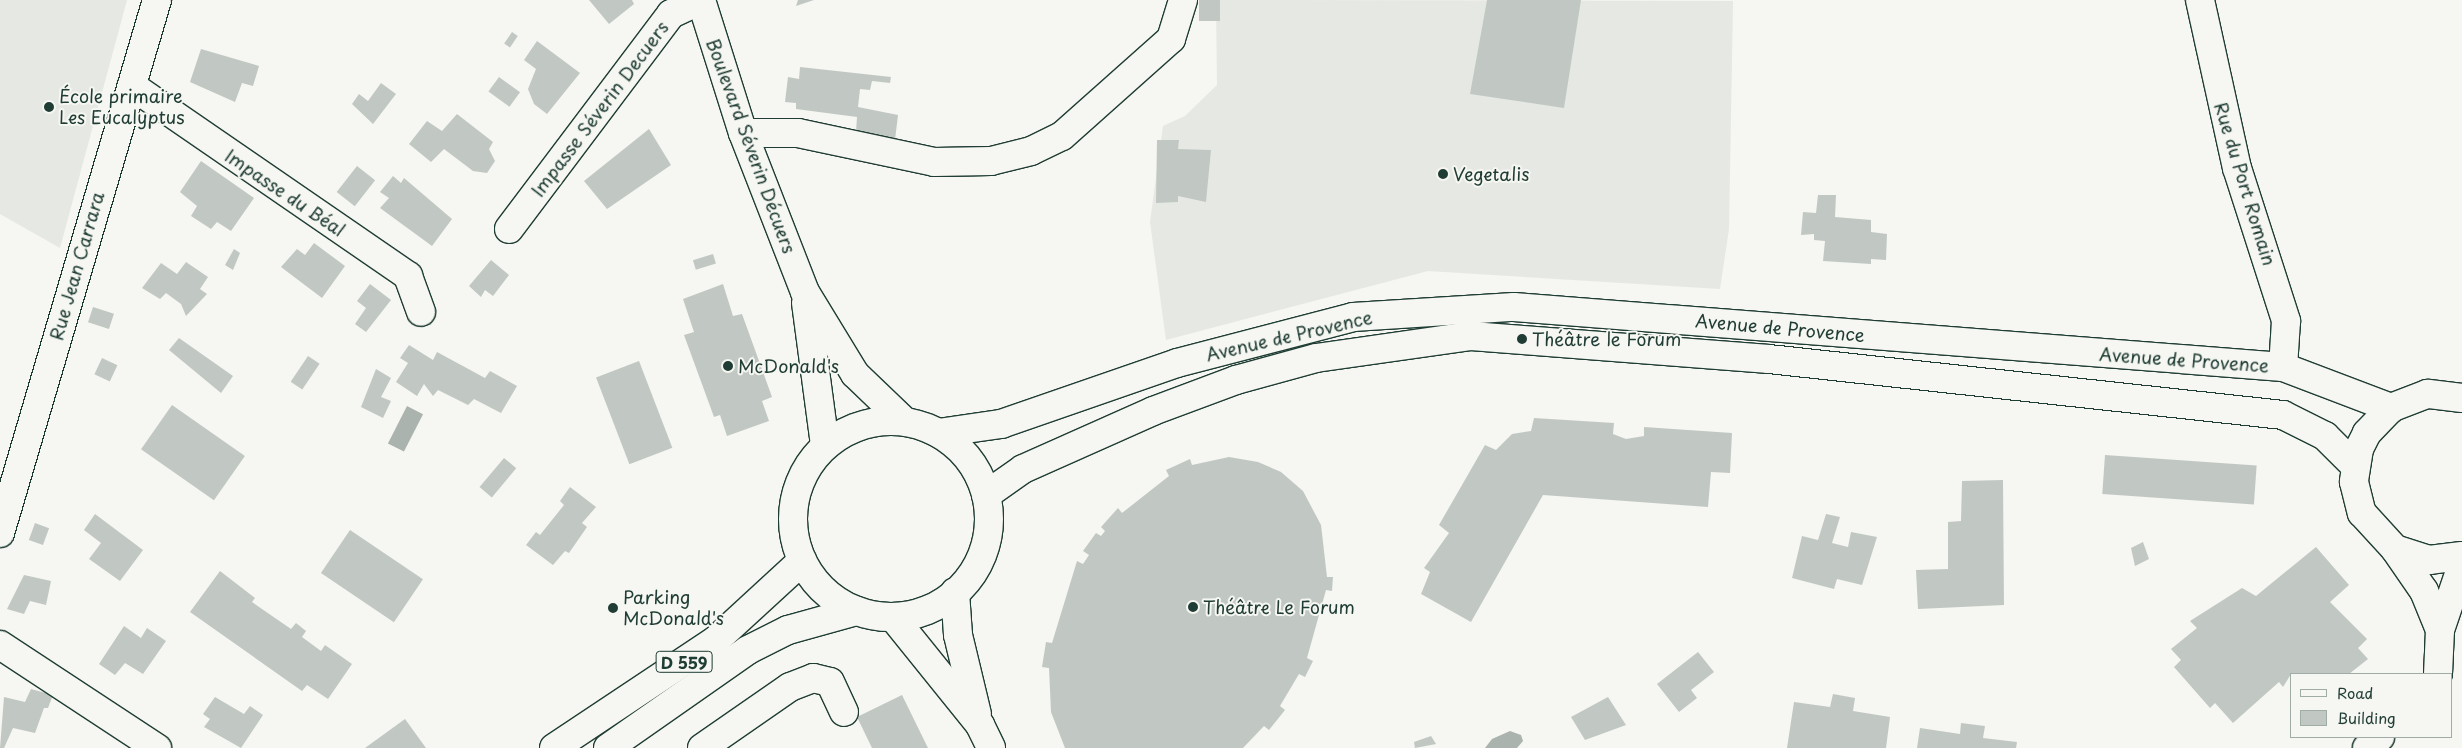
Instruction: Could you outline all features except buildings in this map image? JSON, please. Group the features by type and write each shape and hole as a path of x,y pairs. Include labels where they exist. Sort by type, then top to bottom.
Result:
{"main road":[{"name":"Rue Jean Carrara","path":"0,533 157,0"},
{"name":"Boulevard Séverin Décuers","path":"701,0 743,133 805,292 855,374 904,422"},
{"name":"Impasse Séverin Decuers","path":"509,229 672,14 701,0"},
{"path":"743,133 798,133 934,162 991,161 1031,151 1062,136 1171,39 1183,0"},
{"name":"Rue du Port Romain","path":"2200,0 2237,168 2286,321 2283,367"},
{"name":"Impasse du Béal","path":"132,86 408,276 421,312"},
{"name":"Boulevard Séverin Décuers","path":"805,292 825,445"},
{"name":"Avenue de Provence","path":"938,433 1001,424 1045,411 1176,363 1265,338 1353,317 1446,308 1514,307 2283,367 2391,408"},
{"name":"Avenue de Provence","path":"986,495 1023,469 1153,411 1236,380 1326,356 1472,336 1769,359 2282,416 2325,436 2355,466"},
{"path":"2448,635 2424,591 2395,549 2362,513 2355,466 2367,433 2391,408 2427,394 2462,398"},
{"path":"904,422 938,433 960,449 976,470 986,495 989,516 983,551 970,577 955,592 916,613 893,617 856,610 824,591 802,562 794,529 797,488 825,445 858,427 904,422"},
{"path":"2395,549 2429,560 2462,556"},
{"name":"D 559","path":"554,748 716,640 802,562"},
{"path":"2438,673 2462,564"},
{"path":"955,592 958,635 985,737"},
{"name":"D 559","path":"608,748 748,650 788,630 856,610"},
{"path":"893,617 985,737"},
{"path":"0,645 157,748"},
{"path":"702,748 790,686 813,678 830,682 844,712"},
{"path":"2366,748 2379,738"}],"shaded area":[{"name":"École primaire Les Eucalyptus","path":"0,0 127,0 60,248 0,214"},
{"name":"Vegetalis","path":"1216,0 1733,1 1729,229 1720,289 1428,271 1166,340 1150,222 1163,126 1185,116 1217,85"},
{"path":"407,406 423,414 404,452 388,443"},
{"path":"1510,731 1521,735 1523,741 1517,748 1485,748 1492,739"}],"place":[{"name":"École primaire Les Eucalyptus","path":"49,107"},
{"name":"Vegetalis","path":"1443,174"},
{"name":"Théâtre le Forum","path":"1522,339"},
{"name":"McDonald's","path":"728,366"},
{"name":"Théâtre Le Forum","path":"1193,607"},
{"name":"Parking McDonald's","path":"613,608"}]}
